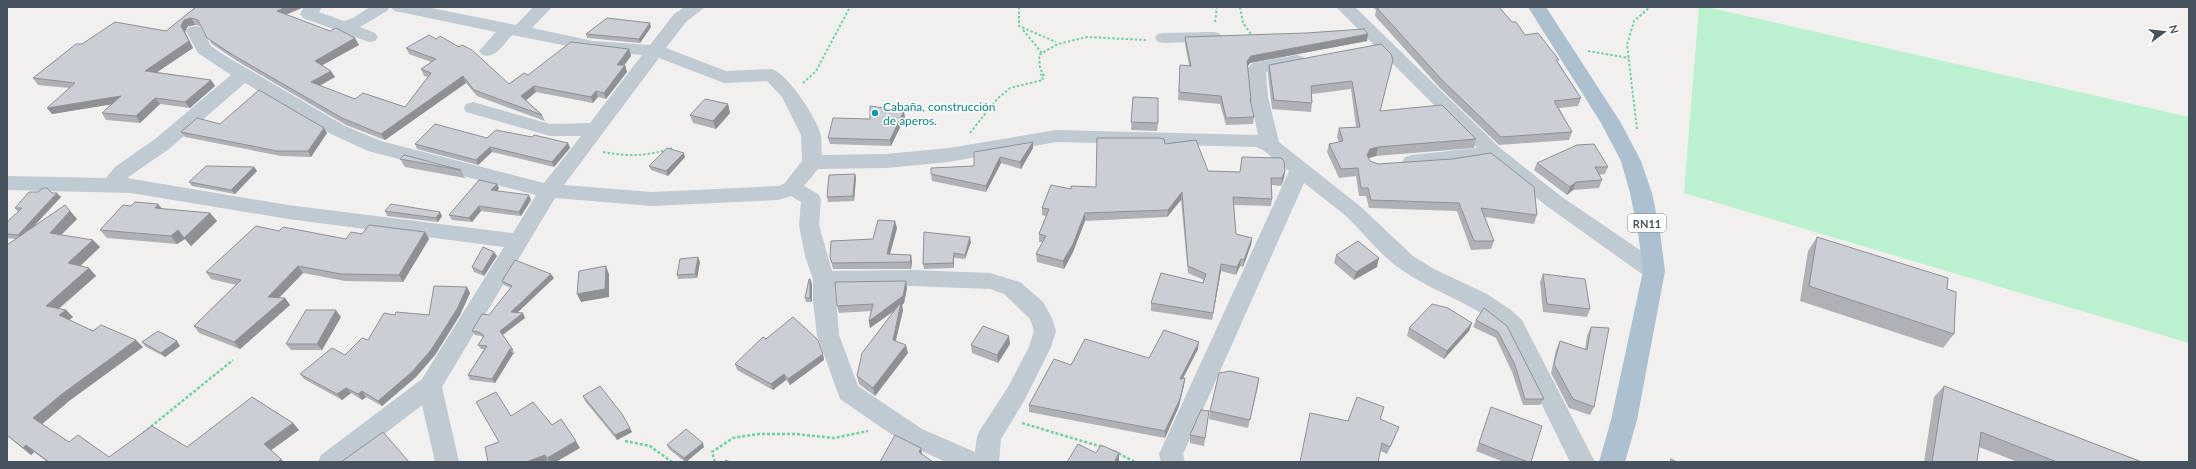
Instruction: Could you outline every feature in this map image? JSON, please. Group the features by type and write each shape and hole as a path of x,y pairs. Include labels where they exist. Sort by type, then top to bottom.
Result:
{"main road":[{"name":"RN11","path":"1537,7 1611,123 1631,161 1641,194 1654,271 1624,420 1612,462"}],"street":[{"path":"313,7 309,14 369,37"},
{"path":"345,27 359,22 381,7"},
{"path":"400,7 440,16 476,21 513,31 593,46 657,51 724,77 772,75 790,94 811,136 812,162 791,190"},
{"path":"488,51 543,7"},
{"path":"1345,7 1492,153 1555,202 1654,271"},
{"path":"330,462 430,386 549,192 687,11"},
{"path":"1345,31 1368,29"},
{"path":"195,31 204,49 243,75 338,130 375,146 549,192 652,200 778,193 791,190 803,193 811,199 809,225 810,237 824,279 824,301 828,335 848,392 895,425 920,439 972,462"},
{"path":"1164,38 1228,37"},
{"path":"1361,49 1384,45"},
{"path":"1270,145 1259,98 1257,68 1317,57"},
{"path":"243,75 211,99 168,140 125,168 116,177 116,183 288,212 518,241"},
{"path":"472,108 550,130 597,129"},
{"path":"812,162 886,161 949,155 1056,136 1244,140 1258,141 1270,145 1354,213 1393,252 1414,268 1484,303 1506,318 1514,326 1583,462"},
{"path":"1390,163 1492,153"},
{"path":"1173,462 1171,454 1232,316 1300,170"},
{"path":"7,184 130,186"},
{"path":"824,279 957,278 990,281 1012,288 1035,308 1041,318 1045,331 1040,347 1016,394 989,436 987,462"},
{"path":"430,386 447,462"}],"path":[{"path":"790,94 816,71 850,7"},
{"path":"1019,7 1019,26 1042,53"},
{"path":"1214,26 1218,7"},
{"path":"1240,7 1243,23 1255,40"},
{"path":"1638,130 1628,45 1630,28 1634,21 1650,7"},
{"path":"949,155 973,131 996,99 1010,88 1043,80 1039,68 1038,58 1056,42 1023,29"},
{"path":"1044,76 1040,68 1040,55 1056,44 1074,38 1111,37 1134,42 1164,38"},
{"path":"1561,44 1591,53 1629,58"},
{"path":"582,149 630,155 651,155 673,148"},
{"path":"137,438 233,360"},
{"path":"1000,419 1012,417 1020,423 1105,448"},
{"path":"715,462 712,452 733,438 771,433 834,438 895,425"},
{"path":"624,441 646,443 660,450 672,462"},
{"path":"1110,449 1125,455 1135,462"}],"green space":[{"path":"1699,7 1707,7 2189,117 2189,343 1684,193"}],"building":[{"path":"196,7 286,7 277,11 330,31 336,28 355,38 315,61 331,71 311,82 355,99 363,93 405,107 431,73 421,69 436,59 406,48 429,35 436,39 440,36 459,47 462,45 472,50 509,84 524,73 528,75 571,42 629,49 617,65 625,65 604,93 596,91 591,97 534,86 521,96 542,115 474,90 463,76 381,134 342,118 233,55 207,38 198,20 191,18 184,20 181,26 189,41 145,71 211,80 185,102 155,98 136,116 102,113 121,96 47,108 75,83 33,78 76,44 82,44 115,22 166,31"},
{"path":"1499,7 1512,22 1516,22 1525,35 1538,33 1559,60 1556,60 1581,98 1554,101 1572,132 1501,137 1442,80 1377,8"},
{"path":"607,18 650,23 639,39 586,34"},
{"path":"1364,29 1368,34 1251,56 1247,61 1251,100 1250,99 1254,117 1226,118 1221,96 1179,92 1180,65 1191,66 1185,37 1306,33"},
{"path":"1381,44 1391,54 1393,60 1380,111 1442,105 1476,139 1378,147 1370,149 1367,155 1370,161 1378,164 1452,159 1491,153 1534,187 1537,215 1481,208 1494,241 1474,241 1459,203 1371,200 1368,188 1361,188 1358,168 1341,169 1329,144 1343,141 1339,128 1360,127 1352,81 1311,86 1312,103 1274,100 1269,65"},
{"path":"259,90 324,128 308,151 277,151 181,132 197,118 220,124"},
{"path":"1133,97 1158,98 1158,123 1131,122"},
{"path":"705,99 728,104 713,121 690,115"},
{"path":"870,106 904,111 890,140 828,138 833,118 870,119"},
{"path":"435,124 487,138 496,130 532,137 534,135 568,143 552,162 490,147 476,160 415,144"},
{"path":"1097,138 1158,138 1164,139 1165,144 1196,140 1208,171 1240,172 1242,157 1281,158 1284,161 1285,171 1282,178 1271,178 1272,199 1233,197 1236,234 1252,238 1244,260 1241,259 1237,267 1221,264 1213,313 1151,303 1161,273 1203,283 1206,274 1188,266 1182,192 1168,210 1085,213 1073,244 1063,261 1036,254 1046,236 1039,234 1049,209 1042,208 1051,185 1071,189 1071,186 1096,187"},
{"path":"1033,142 1020,162 1000,157 986,186 931,174 931,168 974,166 974,152"},
{"path":"1594,144 1608,167 1595,167 1602,180 1576,182 1570,187 1537,163 1577,145"},
{"path":"667,148 684,153 666,171 649,166"},
{"path":"404,155 461,170 400,159"},
{"path":"206,166 254,167 231,190 189,182"},
{"path":"855,174 853,196 827,197 829,175"},
{"path":"479,180 497,184 491,190 529,195 519,212 479,206 469,218 449,215"},
{"path":"43,188 47,188 52,193 57,193 18,235 7,234 7,222 22,208 15,208 29,192 38,192"},
{"path":"135,202 158,204 155,208 210,213 184,238 178,230 171,236 100,230 123,205 131,206"},
{"path":"391,204 440,212 436,218 385,211"},
{"path":"65,205 70,211 50,233 93,240 68,263 89,268 46,306 66,310 59,315 93,331 101,325 136,340 62,394 33,418 69,442 78,435 109,457 152,426 187,447 252,397 293,423 264,444 281,459 278,462 49,462 26,445 23,448 7,435 7,245"},
{"path":"878,220 895,221 887,254 911,255 910,262 832,263 830,257 831,241 873,239"},
{"path":"369,225 425,232 399,275 341,274 298,266 268,297 285,298 234,342 194,326 241,280 206,272 256,226 279,231 283,227 346,239 351,232 362,234"},
{"path":"924,232 970,237 965,255 954,253 953,263 923,264"},
{"path":"1817,237 1948,278 1947,289 1956,292 1954,334 1809,286"},
{"path":"1358,241 1379,258 1356,272 1336,255"},
{"path":"483,247 494,252 482,272 472,267"},
{"path":"698,257 695,274 677,275 680,259"},
{"path":"515,260 551,274 511,312 523,313 500,331 513,350 510,349 492,379 468,375 487,346 478,345 484,336 479,332 472,331 482,314 489,315 512,286 502,281"},
{"path":"606,266 605,289 577,294 579,271"},
{"path":"1543,274 1585,279 1590,309 1547,304"},
{"path":"809,279 810,298 805,298"},
{"path":"906,281 903,296 869,321 873,304 837,306 835,282"},
{"path":"434,286 467,287 457,309 431,350 412,372 378,401 362,391 358,394 346,388 337,394 300,374 332,348 345,355 362,338 368,340 384,313 395,315 396,312 429,315"},
{"path":"901,302 893,340 906,345 873,388 857,376 862,353"},
{"path":"1432,304 1448,308 1472,323 1447,351 1409,328"},
{"path":"1484,308 1507,326 1544,399 1525,399 1515,365 1498,332 1476,320"},
{"path":"306,310 336,310 317,344 286,344"},
{"path":"793,317 818,340 823,354 788,379 784,374 771,384 735,364 763,337 766,339"},
{"path":"983,326 1009,336 997,355 971,345"},
{"path":"1591,327 1609,328 1594,407 1573,399 1554,364 1560,341 1587,350"},
{"path":"1164,330 1199,342 1180,379 1185,378 1180,399 1165,431 1029,405 1054,359 1071,365 1085,339 1149,358"},
{"path":"158,331 177,341 161,353 142,342"},
{"path":"1230,371 1259,378 1250,420 1210,411 1219,373"},
{"path":"600,386 622,414 630,428 615,435 583,396"},
{"path":"1944,386 2142,462 2057,462 1981,432 1977,462 1932,462"},
{"path":"496,392 511,416 533,402 552,425 561,419 576,441 547,458 545,455 526,462 488,462 485,447 499,442 476,402"},
{"path":"1357,397 1384,407 1380,419 1399,427 1390,447 1382,443 1378,462 1300,462 1310,413 1348,421"},
{"path":"1491,407 1542,426 1531,462 1479,443"},
{"path":"1201,410 1209,411 1205,438 1190,435"},
{"path":"686,429 703,443 684,458 667,445"},
{"path":"383,432 409,462 341,462"},
{"path":"895,435 921,448 919,452 933,462 880,462"},
{"path":"1078,444 1096,453 1101,445 1119,453 1115,460 1119,462 1067,462"},
{"path":"1671,459 1677,462 1670,462"}],"place":[{"name":"Cabaña, construcción de aperos.","path":"875,113"}]}
